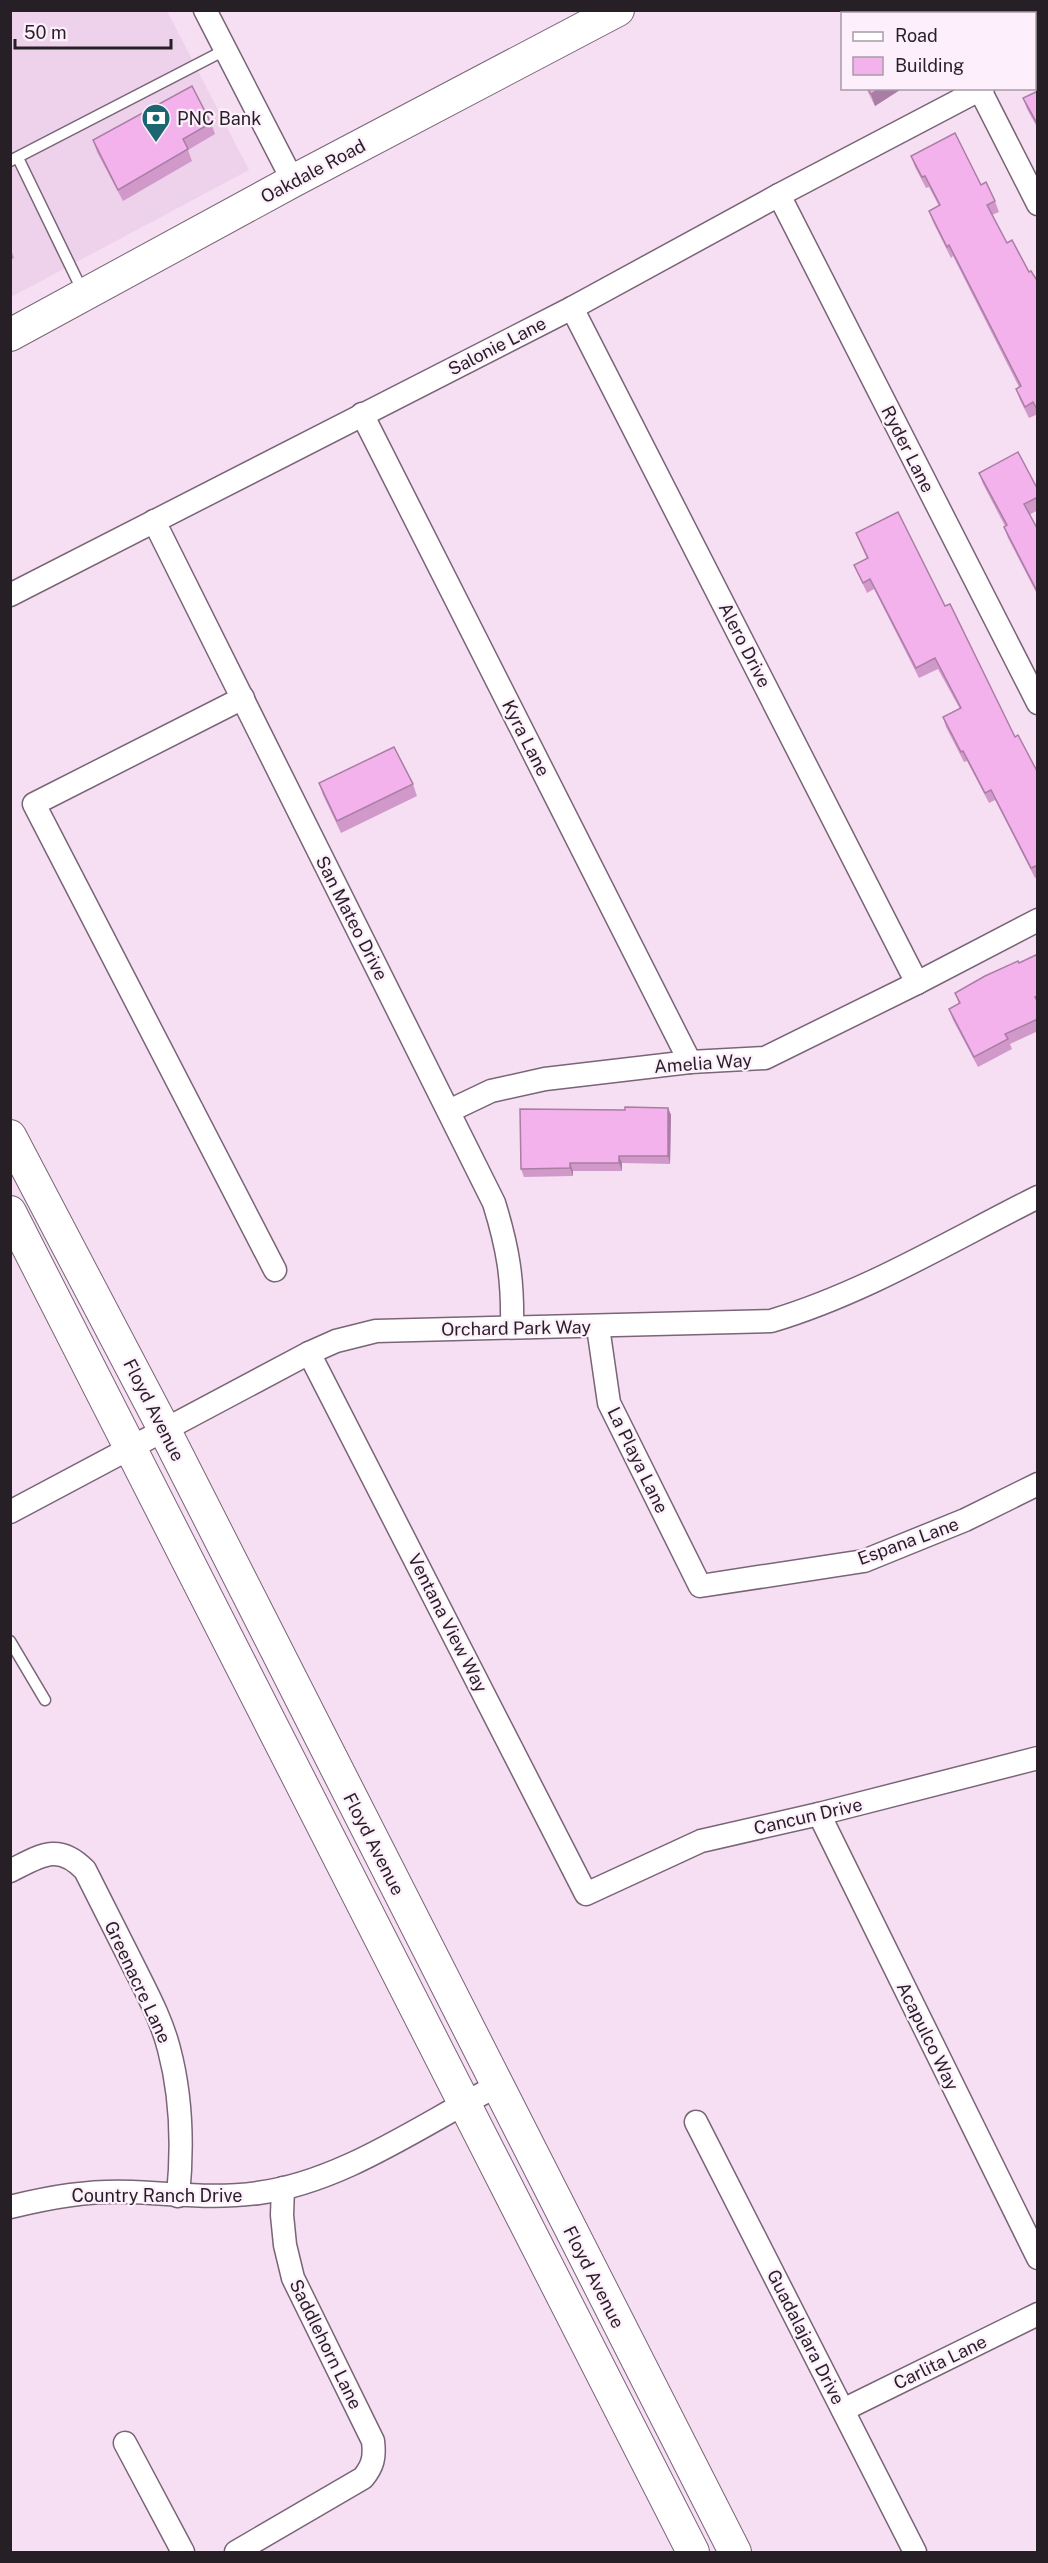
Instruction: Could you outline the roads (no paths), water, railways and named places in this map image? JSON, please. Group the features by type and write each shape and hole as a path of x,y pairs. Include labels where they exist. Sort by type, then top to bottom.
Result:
{"street":[{"path":"205,10 292,181"},
{"name":"Oakdale Road","path":"10,335 292,181 618,10"},
{"name":"Salonie Lane","path":"10,595 572,308 778,195 980,90"},
{"path":"982,90 1038,204"},
{"name":"Ryder Lane","path":"778,195 1038,703"},
{"name":"Alero Drive","path":"572,308 917,983"},
{"name":"Kyra Lane","path":"362,414 690,1062"},
{"name":"San Mateo Drive","path":"154,521 494,1203 507,1246 513,1287 512,1326"},
{"path":"243,698 34,804 276,1270"},
{"name":"Amelia Way","path":"449,1111 491,1091 544,1079 690,1062 765,1058 1038,920"},
{"name":"Floyd Avenue","path":"10,1136 164,1429 735,2553"},
{"name":"Orchard Park Way","path":"10,1512 164,1429 336,1341 376,1331 771,1321 815,1307 855,1290 1038,1197"},
{"name":"Floyd Avenue","path":"15,1232 130,1447 693,2553"},
{"name":"La Playa Lane","path":"598,1327 609,1403 700,1586"},
{"name":"Ventana View Way","path":"309,1353 586,1894"},
{"name":"Espana Lane","path":"700,1586 864,1560 965,1521 1038,1484"},
{"name":"Cancun Drive","path":"586,1894 701,1841 819,1814 1038,1758"},
{"name":"Acapulco Way","path":"819,1814 1038,2258"},
{"name":"Greenacre Lane","path":"10,1870 42,1854 65,1855 77,1861 85,1870 155,2010 169,2048 178,2087 182,2121 182,2161 178,2196"},
{"name":"Country Ranch Drive","path":"10,2207 52,2197 84,2193 131,2192 220,2197 283,2188 319,2178 355,2162 497,2086"},
{"name":"Guadalajara Drive","path":"696,2122 915,2553"},
{"name":"Saddlehorn Lane","path":"236,2553 363,2478 373,2461 373,2441 294,2278 285,2245 282,2215 283,2188"},
{"name":"Carlita Lane","path":"843,2410 1038,2314"},
{"path":"125,2443 183,2553"}],"lane":[{"path":"84,295 14,160 225,50"},
{"path":"10,1641 45,1700"}],"place":[{"name":"PNC Bank","path":"156,144"}]}
